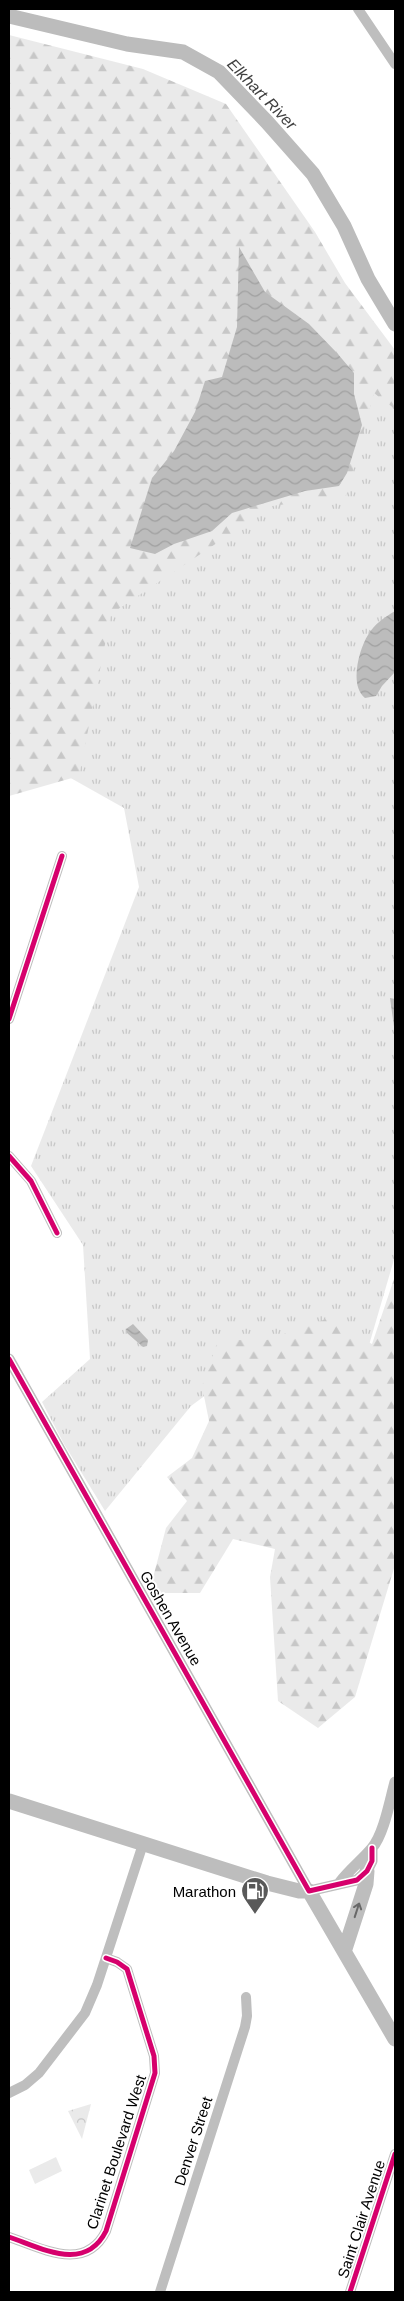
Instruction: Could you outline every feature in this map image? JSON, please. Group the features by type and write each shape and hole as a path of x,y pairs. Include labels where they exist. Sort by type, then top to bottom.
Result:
{"main road":[{"path":"9,1802 285,1888 309,1891"},
{"path":"345,1949 366,1884 367,1871"},
{"name":"Goshen Avenue","path":"309,1891 345,1949 395,2039"}],"street":[{"path":"358,9 395,64"},
{"path":"9,1019 62,856"},
{"path":"9,1156 31,1181 57,1233"},
{"name":"Goshen Avenue","path":"9,1359 309,1891"},
{"path":"340,1882 348,1871 372,1848 379,1835 395,1782"},
{"path":"10,2089 39,2073 76,2026 92,2000 143,1844"},
{"path":"309,1891 340,1882 357,1880 367,1871 372,1861 372,1848"},
{"name":"Clarinet Boulevard West","path":"9,2237 69,2256 86,2252 95,2247 106,2231 155,2074 154,2056 128,1970 117,1962 106,1958"},
{"name":"Denver Street","path":"160,2292 245,2027 248,2016 246,1997"},
{"name":"Saint Clair Avenue","path":"350,2292 395,2154"}],"green space":[{"path":"9,35 143,69 226,104 315,232 345,283 395,350 395,409 374,393 346,496 272,506 111,614 79,776 9,796"},
{"path":"395,374 395,1256 367,1352 261,1354 191,1406 105,1511 64,1444 42,1402 90,1359 83,1245 31,1166 139,887 124,808 60,772 82,580"},
{"path":"395,1258 395,1565 355,1697 318,1728 278,1701 270,1577 275,1549 233,1539 200,1593 149,1593 166,1528 187,1501 167,1477 192,1458 209,1421 202,1386 218,1340 267,1340 326,1319 372,1344 394,1279"},
{"path":"91,2104 82,2139 68,2111"},
{"path":"56,2157 62,2171 35,2184 29,2170"}],"water":[{"path":"239,247 265,292 309,324 354,373 354,394 362,425 347,473 339,486 305,491 232,513 212,531 174,544 155,554 130,548 152,478 174,451 195,412 205,381 222,377 237,327"},
{"path":"395,611 395,672 382,686 376,696 365,698 357,685 357,667 361,649 374,627"},
{"path":"390,998 395,999 395,1034"},
{"path":"133,1324 148,1340 147,1346 143,1347 127,1333 126,1329"}],"waterway":[{"name":"Elkhart River","path":"9,16 127,44 183,52 219,72 313,174 344,226 368,279 395,324"}],"cycle path":[{"path":"9,1019 62,856"},
{"path":"9,1156 31,1181 57,1233"},
{"path":"9,1359 309,1891 357,1880 367,1871 372,1861 372,1848"},
{"path":"9,2237 49,2251 75,2254 87,2251 97,2244 106,2231 155,2073 154,2056 127,1969 117,1962 106,1958"},
{"path":"350,2292 395,2154"}],"place":[{"name":"Marathon","path":"255,1915"}]}
